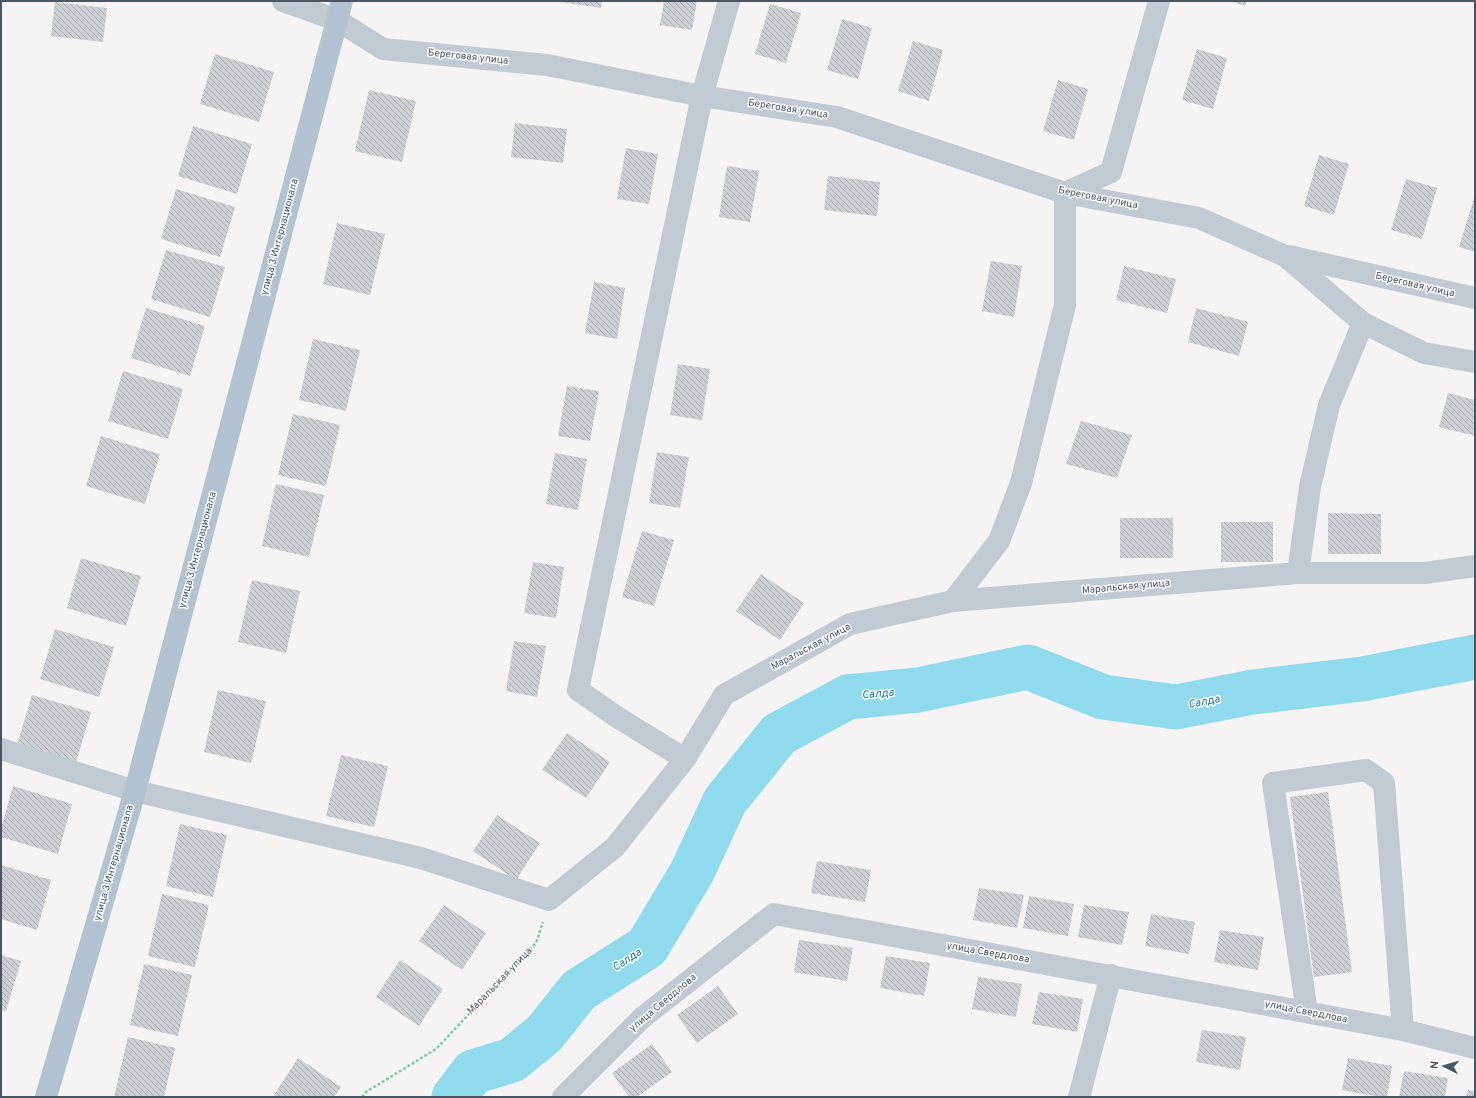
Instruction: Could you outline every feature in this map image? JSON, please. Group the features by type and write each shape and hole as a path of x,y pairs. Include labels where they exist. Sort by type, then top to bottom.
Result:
{"main road":[{"name":"улица 3 Интернационала","path":"46,1097 135,791 340,10"}],"street":[{"name":"Береговая улица","path":"283,1 340,10 383,48 547,65 702,96 837,117 1065,193 1199,218 1286,256 1475,298"},
{"path":"685,759 617,717 578,690 702,96 729,1"},
{"path":"953,601 999,541 1021,483 1066,305 1065,193 1111,172 1159,1"},
{"name":"Береговая улица","path":"1286,256 1363,323 1424,353 1475,362"},
{"path":"1298,573 1310,487 1329,405 1363,323"},
{"name":"Маральская улица","path":"549,900 614,847 685,759 724,695 850,624 953,601 1298,573 1425,573 1475,566"},
{"path":"1,749 135,791 421,858 549,900"},
{"path":"1306,1012 1273,784 1366,770 1384,783 1403,1030"},
{"name":"улица Свердлова","path":"563,1097 642,1018 774,914 1403,1030 1475,1048"},
{"path":"1079,1097 1111,975"}],"path":[{"name":"Маральская улица","path":"362,1097 366,1092 436,1049 536,943 549,900"}],"building":[{"path":"553,1 602,1 601,8"},
{"path":"664,1 697,1 692,30 660,25"},
{"path":"1230,1 1247,1 1245,6"},
{"path":"55,2 107,8 103,42 51,36"},
{"path":"770,4 801,13 786,63 755,54"},
{"path":"842,19 872,28 858,79 827,70"},
{"path":"913,41 943,50 929,101 898,91"},
{"path":"1197,49 1227,58 1213,109 1182,100"},
{"path":"215,54 274,72 259,122 200,104"},
{"path":"1058,80 1088,89 1074,140 1043,131"},
{"path":"369,90 416,101 402,162 355,151"},
{"path":"515,123 567,129 563,163 511,157"},
{"path":"193,126 252,144 237,194 178,176"},
{"path":"626,148 658,154 649,204 617,199"},
{"path":"1319,155 1349,164 1334,215 1304,206"},
{"path":"727,166 759,171 750,222 719,217"},
{"path":"828,176 880,182 877,216 824,210"},
{"path":"1406,179 1437,188 1422,239 1391,230"},
{"path":"176,189 235,207 220,257 161,239"},
{"path":"1475,195 1475,252 1459,247"},
{"path":"337,223 385,234 370,295 323,284"},
{"path":"166,250 225,267 210,317 151,299"},
{"path":"991,261 1022,266 1014,317 982,311"},
{"path":"1124,266 1176,279 1167,313 1116,300"},
{"path":"594,282 625,288 617,339 585,333"},
{"path":"146,308 205,326 190,376 131,358"},
{"path":"1196,308 1248,322 1239,356 1188,342"},
{"path":"313,339 360,350 346,411 299,400"},
{"path":"678,364 710,369 702,420 670,415"},
{"path":"123,371 183,389 168,439 108,421"},
{"path":"567,386 599,391 590,441 558,436"},
{"path":"1448,393 1475,400 1475,436 1439,427"},
{"path":"293,414 340,425 326,486 278,475"},
{"path":"1081,421 1132,435 1117,478 1066,464"},
{"path":"101,436 160,454 145,504 86,486"},
{"path":"657,452 689,457 680,508 649,503"},
{"path":"555,453 587,459 578,510 546,504"},
{"path":"276,484 324,495 309,557 262,546"},
{"path":"1328,513 1381,514 1381,554 1328,554"},
{"path":"1120,518 1173,518 1173,558 1120,558"},
{"path":"1221,522 1273,522 1273,562 1221,562"},
{"path":"642,531 674,540 654,606 622,597"},
{"path":"81,558 141,576 126,626 67,608"},
{"path":"533,562 564,567 556,618 524,613"},
{"path":"761,574 804,603 780,640 736,611"},
{"path":"252,580 300,591 286,653 238,642"},
{"path":"55,629 114,647 99,697 40,679"},
{"path":"514,641 546,646 537,697 506,691"},
{"path":"218,690 266,701 251,763 204,752"},
{"path":"32,695 91,712 76,762 17,745"},
{"path":"567,733 610,762 586,798 542,770"},
{"path":"341,755 388,766 374,827 326,816"},
{"path":"13,786 72,804 58,854 1,837 1,829"},
{"path":"1328,792 1352,972 1314,977 1290,797"},
{"path":"497,815 540,843 516,880 473,851"},
{"path":"180,824 227,835 213,897 166,886"},
{"path":"817,861 871,870 865,902 811,893"},
{"path":"1,865 51,880 37,930 1,919"},
{"path":"979,888 1024,895 1017,928 973,920"},
{"path":"162,894 209,905 195,967 148,956"},
{"path":"1029,896 1074,904 1068,936 1023,928"},
{"path":"444,905 486,933 462,970 419,941"},
{"path":"1084,905 1129,912 1122,945 1078,937"},
{"path":"1151,914 1195,922 1189,954 1145,946"},
{"path":"1220,930 1264,937 1258,970 1214,962"},
{"path":"799,940 853,948 847,981 794,972"},
{"path":"1,955 21,961 6,1011 1,1010"},
{"path":"886,956 930,963 924,996 880,988"},
{"path":"400,960 443,989 419,1026 376,997"},
{"path":"144,964 192,975 178,1036 130,1025"},
{"path":"978,977 1022,984 1016,1017 972,1009"},
{"path":"718,986 738,1014 697,1043 677,1015"},
{"path":"1039,992 1083,999 1077,1032 1032,1024"},
{"path":"1202,1030 1246,1037 1240,1070 1196,1062"},
{"path":"128,1037 175,1048 164,1097 114,1097"},
{"path":"652,1044 672,1072 637,1097 629,1097 612,1073"},
{"path":"298,1058 341,1087 334,1097 277,1097 274,1095"},
{"path":"1348,1058 1392,1066 1387,1097 1342,1090"},
{"path":"1404,1071 1448,1078 1445,1097 1399,1097"},
{"path":"1468,1090 1475,1091 1475,1097 1466,1097"}],"waterway":[{"name":"Салда","path":"454,1097 473,1072 512,1060 544,1034 579,990 647,947 692,872 725,801 779,734 848,697 918,690 1028,667 1103,697 1176,707 1253,692 1362,679 1475,657"}]}
